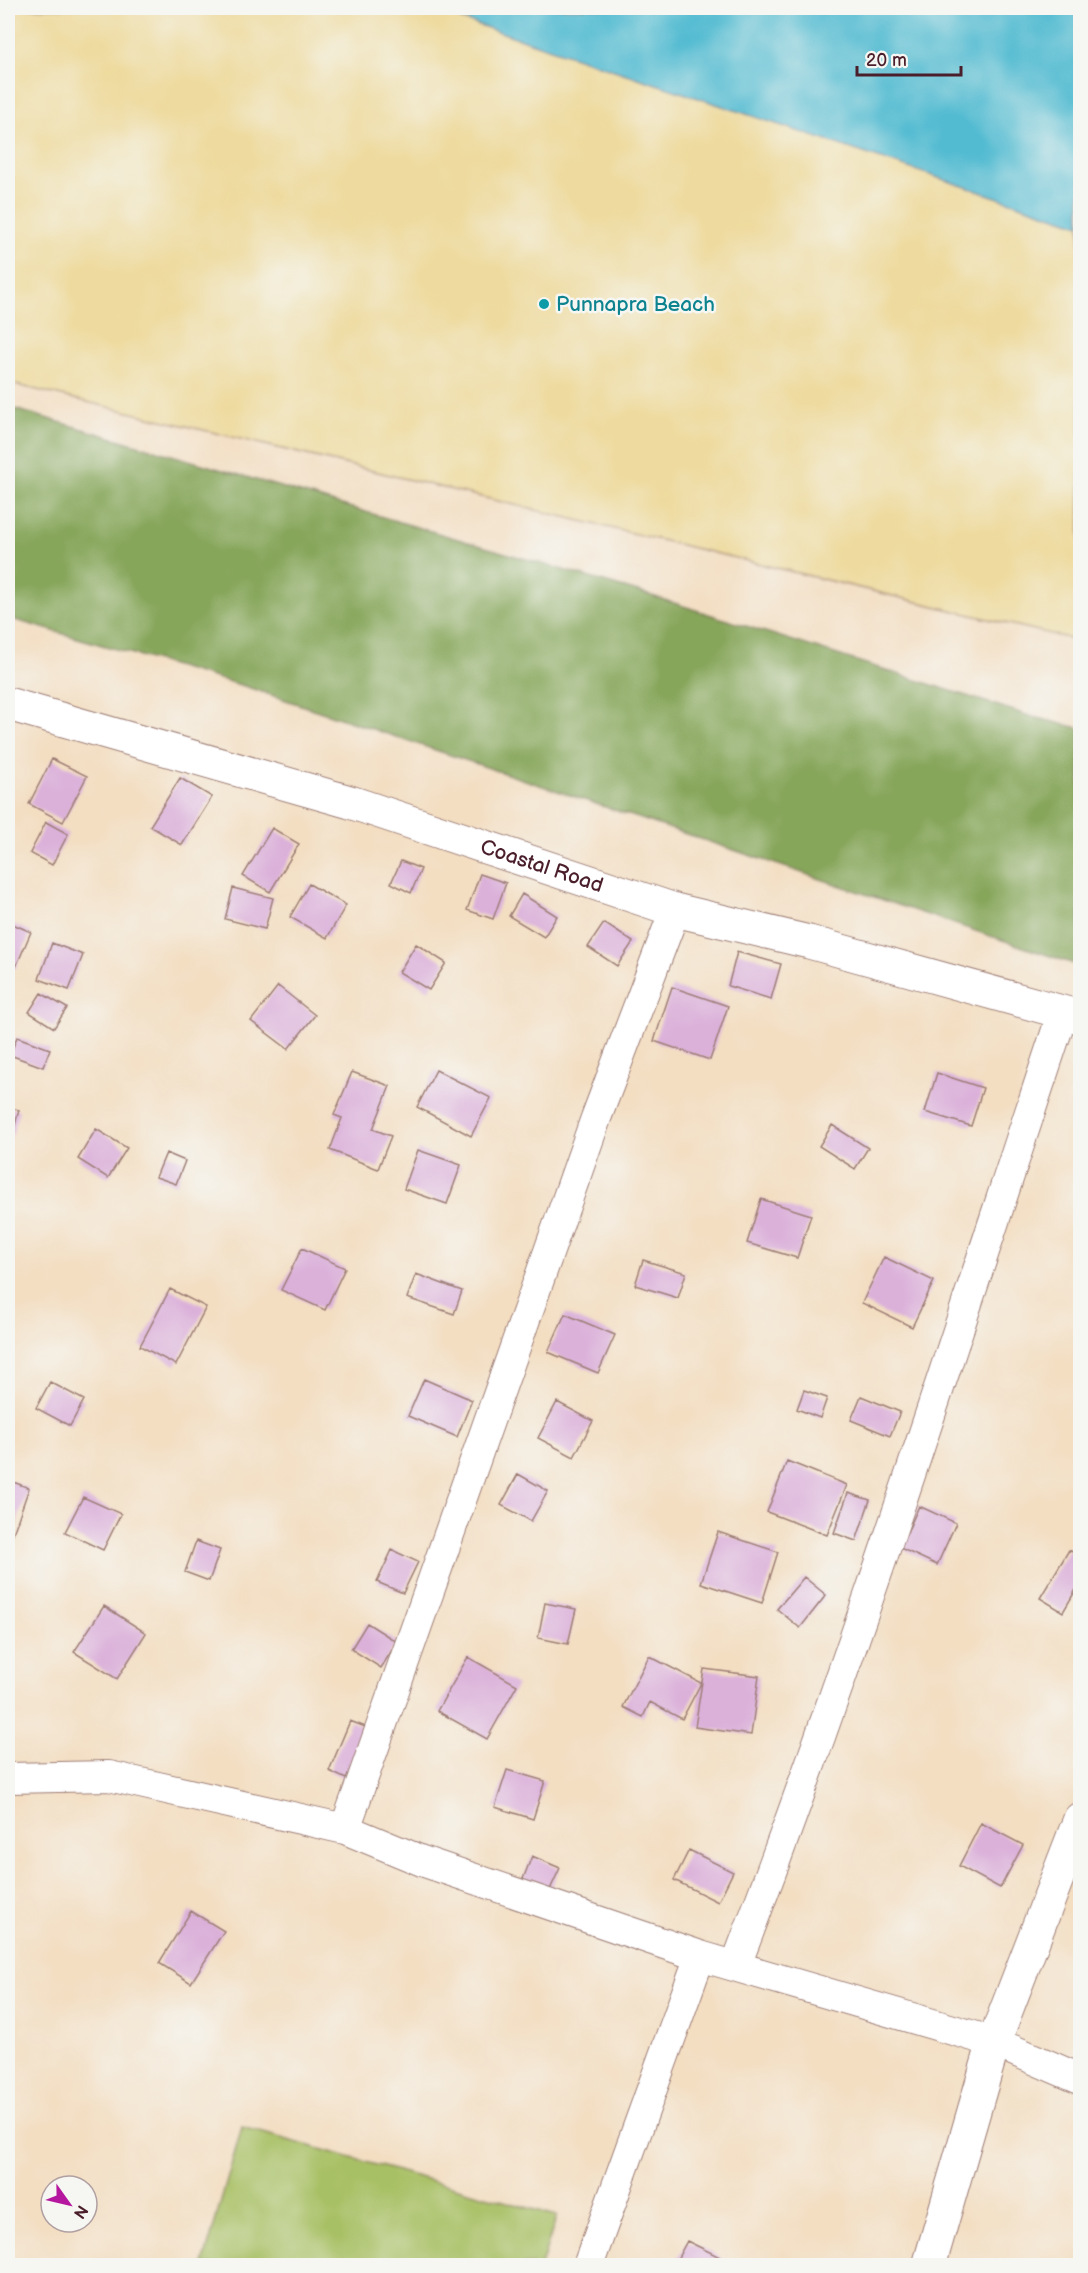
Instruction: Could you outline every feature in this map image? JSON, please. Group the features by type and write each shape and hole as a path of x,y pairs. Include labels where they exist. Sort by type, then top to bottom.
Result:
{"street":[{"name":"Coastal Road","path":"8,704 350,802 675,910 809,942 1072,1015"},
{"path":"345,1829 596,1118 675,910"},
{"path":"736,1965 791,1820 1072,1015"},
{"path":"8,1778 109,1776 345,1829 422,1861 700,1956 994,2042 1080,2079"},
{"path":"929,2265 994,2042 1080,1819"},
{"path":"588,2265 700,1956"}],"green space":[{"path":"8,407 652,596 1033,717 1080,728 1080,966 244,686 8,618"},
{"path":"242,2127 557,2216 541,2265 203,2265"}],"sand":[{"name":"Punnapra Beach","path":"8,8 428,8 1080,225 1080,641 8,383"}],"water":[{"path":"428,8 1080,8 1080,225 1047,214"}],"building":[{"path":"52,759 87,776 63,822 29,804"},
{"path":"180,778 212,797 182,845 150,826"},
{"path":"46,822 68,834 52,865 30,853"},
{"path":"272,828 299,844 270,892 243,876"},
{"path":"401,861 421,869 411,893 391,883"},
{"path":"480,874 506,883 493,919 467,910"},
{"path":"309,884 346,905 327,938 290,917"},
{"path":"233,888 273,898 265,929 225,919"},
{"path":"522,894 557,916 544,937 509,916"},
{"path":"8,922 31,932 15,969 8,966"},
{"path":"604,923 633,942 617,966 588,947"},
{"path":"52,943 83,955 69,990 39,979"},
{"path":"416,944 446,963 429,990 399,972"},
{"path":"737,952 781,964 771,999 728,986"},
{"path":"278,986 315,1015 288,1049 251,1021"},
{"path":"672,987 728,1006 710,1060 654,1041"},
{"path":"41,993 67,1008 54,1028 29,1012"},
{"path":"17,1037 50,1049 43,1067 10,1055"},
{"path":"436,1070 491,1098 471,1136 417,1107"},
{"path":"352,1072 390,1086 373,1129 391,1136 378,1169 330,1150 342,1118 334,1115"},
{"path":"937,1073 983,1088 971,1126 925,1112"},
{"path":"8,1107 19,1110 12,1136 8,1135"},
{"path":"832,1125 868,1148 855,1169 819,1146"},
{"path":"96,1129 127,1148 108,1178 78,1159"},
{"path":"418,1150 461,1165 447,1204 404,1189"},
{"path":"166,1153 185,1161 176,1184 156,1177"},
{"path":"761,1199 811,1215 797,1258 747,1243"},
{"path":"302,1248 345,1268 325,1310 281,1290"},
{"path":"884,1257 934,1281 912,1327 862,1303"},
{"path":"643,1260 686,1273 678,1298 635,1285"},
{"path":"1080,1270 1080,1284 1075,1282"},
{"path":"416,1274 462,1291 454,1314 407,1298"},
{"path":"170,1289 206,1307 176,1365 140,1346"},
{"path":"565,1314 615,1335 598,1373 548,1352"},
{"path":"424,1379 472,1400 457,1437 408,1416"},
{"path":"50,1382 84,1400 70,1426 36,1408"},
{"path":"804,1390 827,1398 820,1418 797,1409"},
{"path":"861,1396 900,1412 890,1436 851,1420"},
{"path":"557,1402 593,1421 574,1457 538,1438"},
{"path":"787,1461 847,1485 827,1535 767,1512"},
{"path":"518,1474 548,1491 531,1521 501,1505"},
{"path":"8,1480 29,1488 8,1548"},
{"path":"848,1493 870,1500 856,1541 834,1533"},
{"path":"83,1497 121,1514 103,1550 65,1532"},
{"path":"919,1506 956,1523 937,1565 900,1548"},
{"path":"718,1532 778,1552 762,1603 701,1583"},
{"path":"196,1541 220,1550 209,1581 185,1572"},
{"path":"392,1550 418,1562 403,1593 377,1582"},
{"path":"1069,1550 1080,1556 1080,1583 1063,1612 1040,1598"},
{"path":"804,1577 826,1595 800,1628 777,1609"},
{"path":"545,1603 576,1609 568,1644 538,1638"},
{"path":"104,1606 146,1633 117,1679 74,1652"},
{"path":"367,1623 397,1642 381,1668 351,1649"},
{"path":"649,1656 701,1683 682,1719 650,1702 643,1717 623,1707"},
{"path":"468,1657 517,1685 487,1739 437,1711"},
{"path":"704,1669 759,1676 751,1735 695,1727"},
{"path":"350,1721 368,1728 346,1779 329,1771"},
{"path":"507,1770 545,1781 533,1819 495,1807"},
{"path":"981,1823 1023,1845 1000,1888 959,1866"},
{"path":"689,1850 733,1872 718,1902 674,1880"},
{"path":"532,1856 560,1868 547,1896 521,1884"},
{"path":"191,1911 224,1931 191,1983 159,1963"},
{"path":"687,2241 722,2258 718,2266 674,2265"}],"place":[{"name":"Punnapra Beach","path":"544,304"}]}
